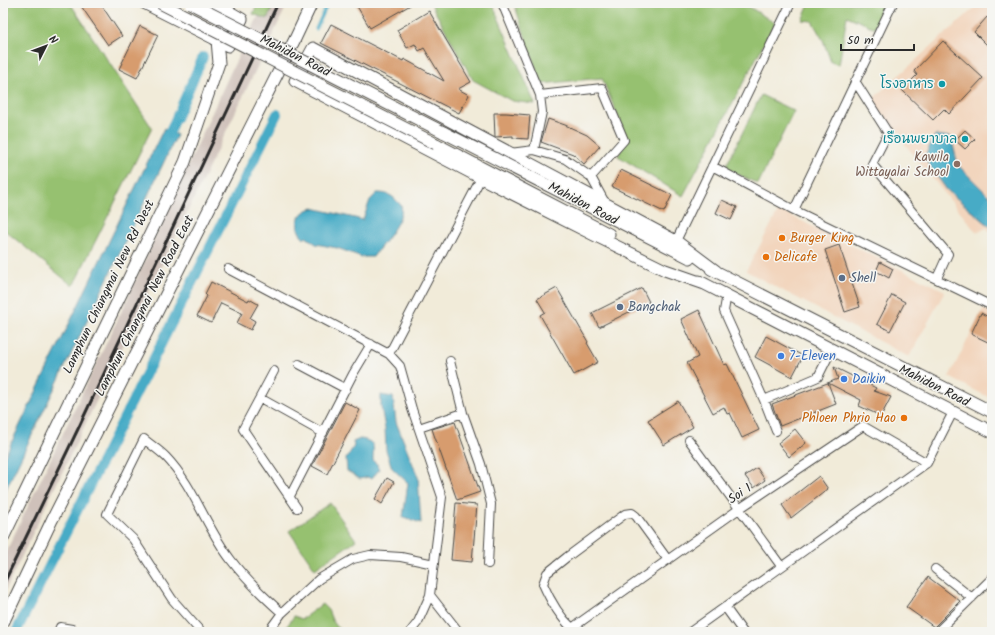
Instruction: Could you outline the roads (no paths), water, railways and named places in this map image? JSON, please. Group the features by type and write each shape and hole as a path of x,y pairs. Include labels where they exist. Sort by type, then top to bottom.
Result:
{"main road":[{"path":"144,3 228,46 242,19 211,3"},
{"name":"Mahidon Road","path":"160,3 727,294 992,432"},
{"name":"Mahidon Road","path":"190,3 992,412"},
{"name":"Lamphun Chiangmai New Road East","path":"3,623 52,520 312,3"},
{"path":"217,40 230,12"},
{"path":"295,39 509,153 604,201 676,241 716,271"},
{"name":"Lamphun Chiangmai New Rd West","path":"3,538 185,162 219,63 217,40"},
{"path":"295,81 313,48"},
{"path":"278,73 481,178 665,270 705,284"}],"street":[{"path":"502,3 540,94 542,112 534,150"},
{"path":"676,241 791,3"},
{"path":"794,210 893,3"},
{"path":"219,63 228,46"},
{"path":"855,81 888,133 872,164 948,254 937,278"},
{"path":"540,94 602,88 624,140 591,177"},
{"path":"509,153 534,150 565,159 591,177 604,201"},
{"path":"712,166 794,210 992,306"},
{"path":"389,354 481,178"},
{"path":"228,269 389,354 400,366 418,428 442,497 430,595 418,622 410,632"},
{"path":"727,294 724,311 764,400 776,431"},
{"path":"290,496 371,344"},
{"path":"764,400 818,377 832,349"},
{"path":"450,360 463,413 481,464 491,504 488,564"},
{"path":"299,364 346,389"},
{"path":"274,371 243,429 298,508"},
{"path":"260,398 323,433"},
{"path":"690,632 927,463 953,412"},
{"path":"418,428 463,413"},
{"name":"Soi 1","path":"668,560 636,516 632,513 625,514 566,557 547,573 543,584 550,599 565,621 572,628 668,560 739,509 863,426 927,463"},
{"path":"201,632 172,598 133,539 107,514 144,439 166,457 187,485 209,527 231,560 256,590 282,614"},
{"path":"688,440 781,566"},
{"path":"268,632 282,614 319,579 353,559 370,555 401,558 434,564"},
{"path":"935,569 972,598"},
{"path":"937,632 992,578"},
{"path":"430,595 459,632"},
{"path":"724,607 743,632"},
{"path":"58,632 60,627 72,629 75,632"}],"water":[{"path":"164,128 177,135 3,495 3,460"},
{"path":"935,135 951,137 958,165 992,199 992,228 947,190 924,158"},
{"path":"377,193 390,195 401,205 402,211 396,225 373,257 362,257 337,248 316,244 306,237 304,239 298,230 298,220 300,216 307,210 313,208 363,220 370,200"},
{"path":"381,395 393,397 396,422 418,477 421,523 403,517 408,483 392,468 386,450"},
{"path":"360,439 369,441 373,446 373,460 377,464 379,470 371,479 368,477 360,479 347,471 346,459 354,446 353,442"}],"waterway":[{"path":"316,29 328,3"},
{"path":"165,143 203,57"},
{"path":"16,632 277,114"}],"railway":[{"path":"3,585 278,3"}],"place":[{"name":"โรงอาหาร","path":"942,84"},
{"name":"เรือนพยาบาล","path":"965,139"},
{"name":"Kawila Wittayalai School","path":"957,164"},
{"name":"Burger King","path":"782,238"},
{"name":"Delicafe","path":"766,257"},
{"name":"Shell","path":"842,278"},
{"name":"Bangchak","path":"620,307"},
{"name":"7-Eleven","path":"781,356"},
{"name":"Daikin","path":"844,379"},
{"name":"Phloen Phrio Hao","path":"904,418"}]}
